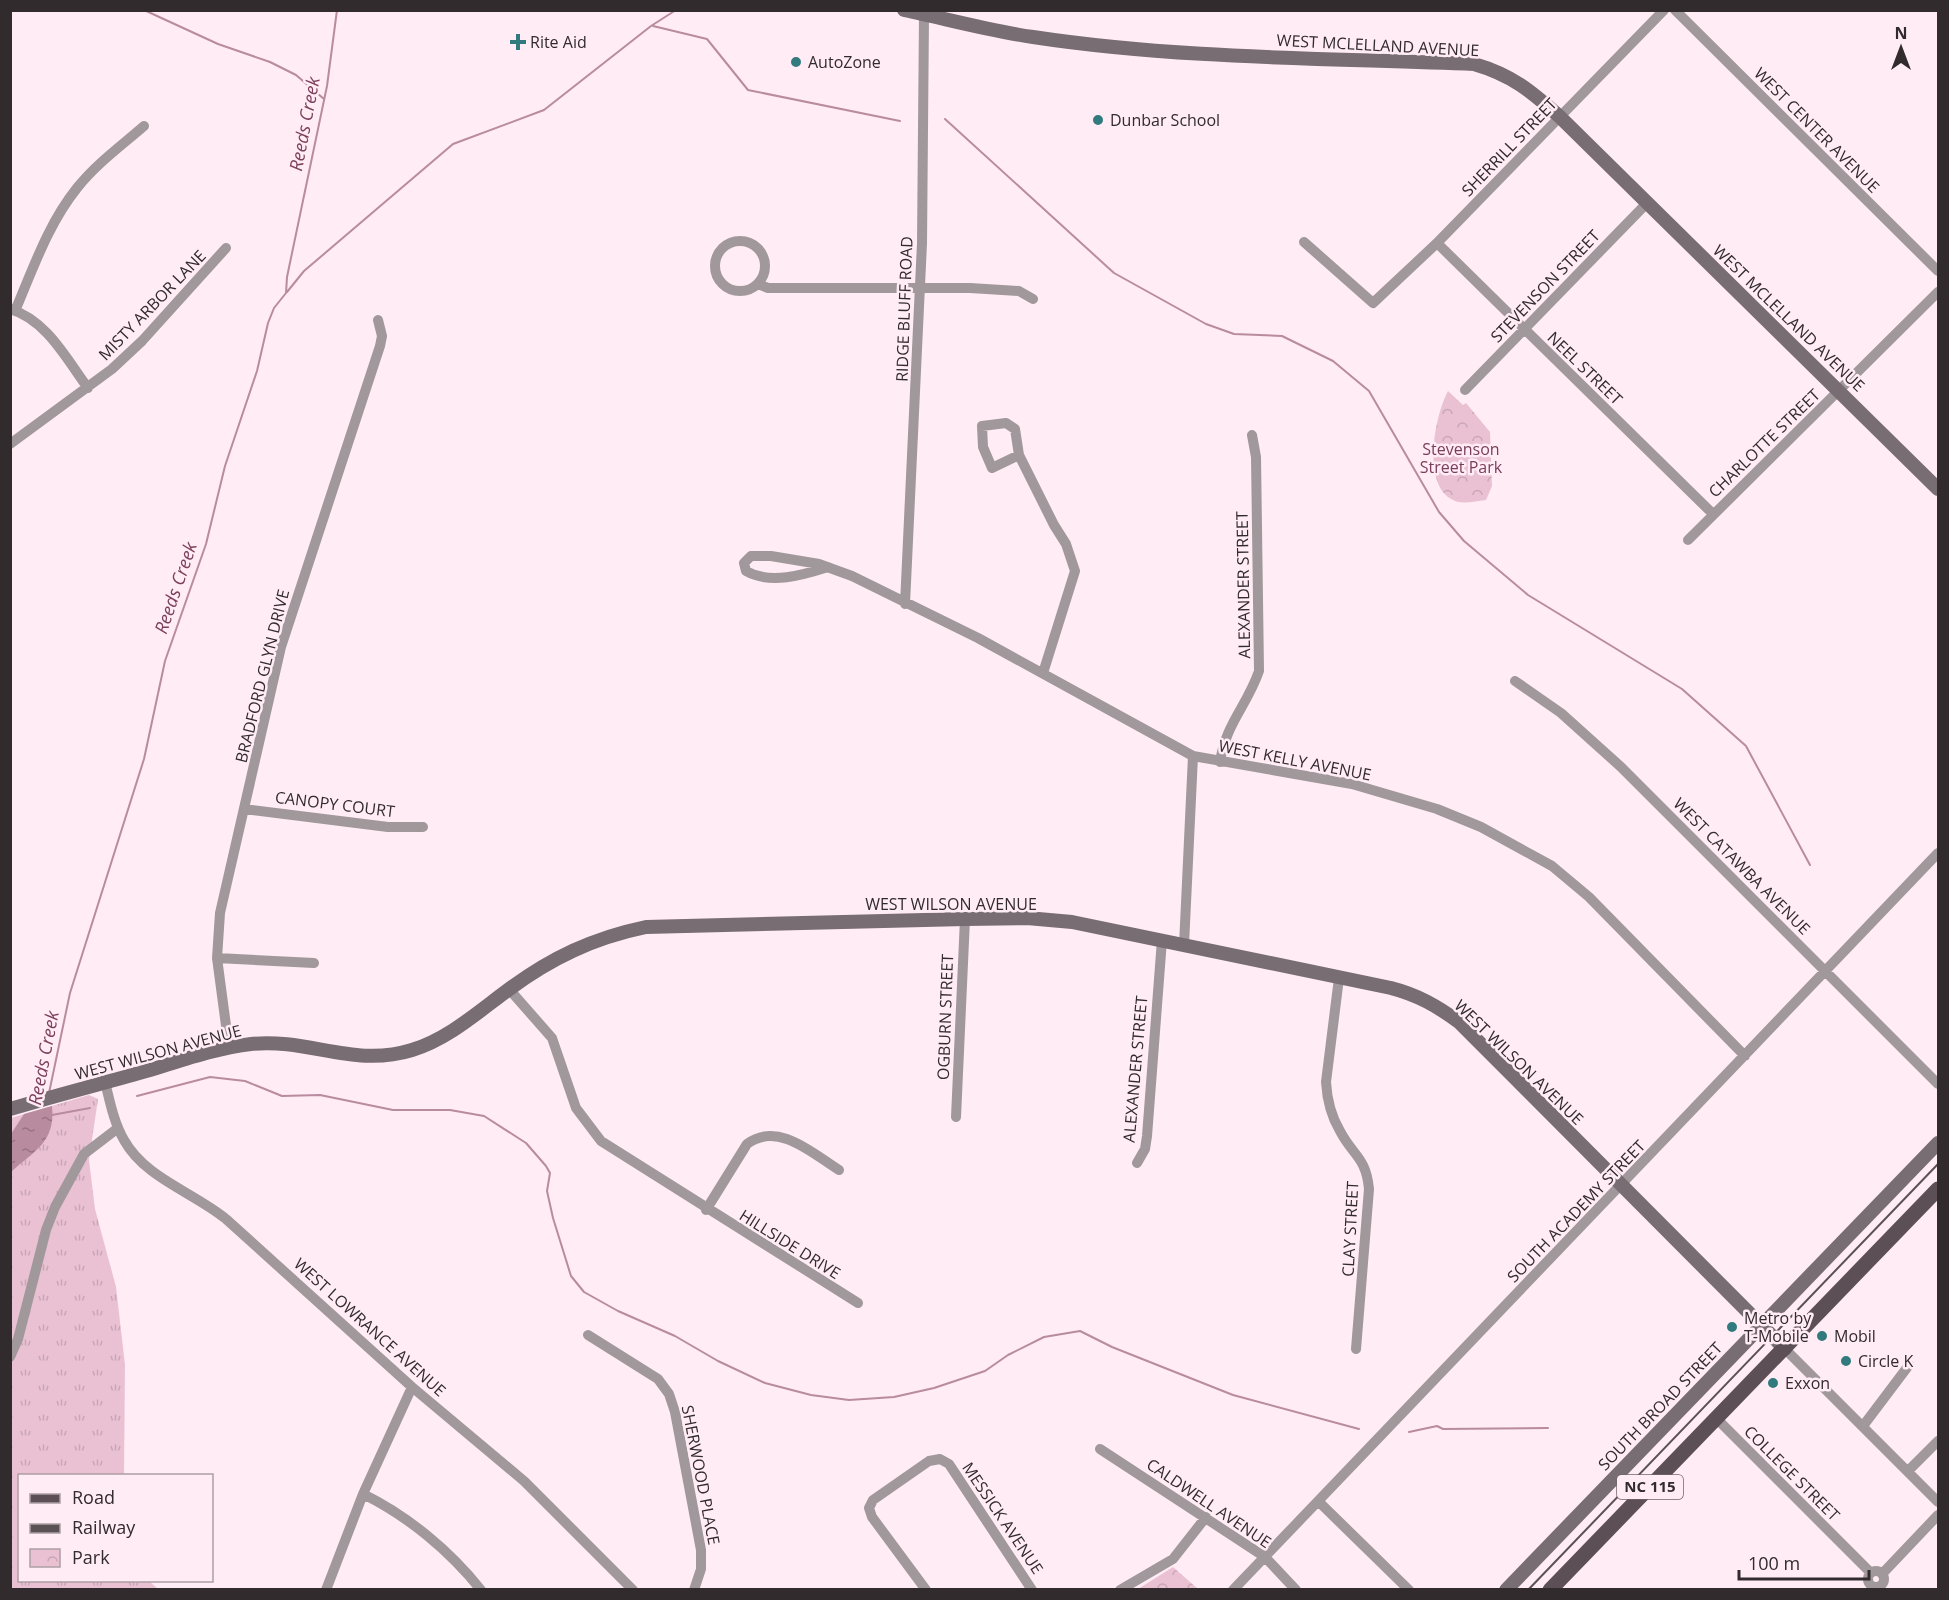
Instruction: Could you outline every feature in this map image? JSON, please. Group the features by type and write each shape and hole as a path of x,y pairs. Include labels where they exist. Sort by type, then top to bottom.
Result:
{"main road":[{"name":"NC 115","path":"1550,1590 1938,1189"}],"street":[{"name":"WEST MCLELLAND AVENUE","path":"904,10 1031,37 1088,44 1195,53 1474,64 1498,71 1521,82 1560,117 1840,390 1938,489"},
{"name":"SHERRILL STREET","path":"1304,242 1373,303 1437,243 1664,10"},
{"name":"WEST CENTER AVENUE","path":"1675,10 1938,271"},
{"name":"RIDGE BLUFF ROAD","path":"905,604 921,290 924,15"},
{"path":"88,388 48,334 13,310 48,234 67,201 91,173 144,126"},
{"name":"STEVENSON STREET","path":"1465,390 1647,203"},
{"path":"758,284 765,266 758,248 740,241 722,249 715,267 723,284 741,291 758,284 768,288 921,290 970,288 1019,291 1033,299"},
{"name":"NEEL STREET","path":"1437,243 1713,514"},
{"name":"MISTY ARBOR LANE","path":"10,444 88,388 133,350 226,248"},
{"name":"CHARLOTTE STREET","path":"1688,540 1938,292"},
{"name":"BRADFORD GLYN DRIVE","path":"228,1048 217,958 220,912 281,647 380,346 382,336 378,320"},
{"path":"1019,455 992,468 983,447 982,426 1012,425 1015,429 1019,455 1066,544 1075,571 1043,673"},
{"name":"ALEXANDER STREET","path":"1220,762 1223,742 1231,723 1252,690 1259,671 1256,457 1252,435"},
{"name":"WEST KELLY AVENUE","path":"828,567 793,576 769,577 746,571 744,563 751,556 762,555 828,567 852,576 1043,673 1193,756 1352,784 1437,809 1481,827 1538,857 1589,897 1744,1056"},
{"name":"WEST CATAWBA AVENUE","path":"1515,681 1561,713 1596,744 1938,1084"},
{"path":"1184,945 1193,756"},
{"name":"CANOPY COURT","path":"244,809 388,826 423,827"},
{"name":"SOUTH ACADEMY STREET","path":"1233,1590 1938,853"},
{"name":"WEST WILSON AVENUE","path":"10,1108 228,1048 276,1044 352,1057 391,1056 433,1042 509,989 575,948 621,932 646,927 1027,918 1072,922 1414,994 1459,1022 1785,1349"},
{"name":"OGBURN STREET","path":"956,1117 965,919"},
{"name":"ALEXANDER STREET","path":"1137,1163 1145,1149 1148,1136 1162,940"},
{"path":"217,958 314,963"},
{"name":"CLAY STREET","path":"1340,978 1326,1082 1327,1095 1341,1133 1365,1165 1369,1189 1356,1349"},
{"name":"HILLSIDE DRIVE","path":"509,989 552,1038 576,1108 592,1132 614,1151 858,1303"},
{"name":"WEST LOWRANCE AVENUE","path":"105,1082 118,1128 133,1154 148,1168 208,1204 226,1219 412,1387 524,1481 633,1590"},
{"path":"10,1356 23,1321 46,1230 55,1207 84,1154 118,1128"},
{"path":"706,1210 747,1144 755,1138 766,1135 786,1137 839,1170"},
{"name":"SOUTH BROAD STREET","path":"1506,1590 1938,1143"},
{"name":"SHERWOOD PLACE","path":"588,1335 658,1379 669,1394 675,1412 701,1550 701,1569 693,1590"},
{"path":"1785,1349 1938,1502"},
{"path":"1863,1426 1909,1365"},
{"path":"326,1590 363,1494 412,1387"},
{"name":"COLLEGE STREET","path":"1717,1419 1877,1583"},
{"path":"1908,1471 1938,1441"},
{"name":"CALDWELL AVENUE","path":"1100,1449 1265,1557 1296,1590"},
{"name":"MESSICK AVENUE","path":"926,1590 872,1517 869,1508 873,1500 929,1461 940,1459 949,1464 1032,1590"},
{"path":"363,1494 392,1509 421,1530 481,1590"},
{"path":"1318,1501 1409,1590"},
{"path":"1877,1583 1938,1515"},
{"path":"1120,1590 1173,1559 1206,1517"}],"green space":[{"name":"Stevenson Street Park","path":"1448,391 1463,405 1466,403 1490,432 1492,486 1486,500 1461,502 1453,500 1443,492 1437,480 1434,465 1435,432"},
{"path":"89,1095 98,1099 89,1160 95,1209 116,1287 125,1365 124,1474 18,1474 18,1582 150,1582 158,1589 11,1589 11,1118"},
{"path":"1173,1567 1198,1589 1138,1589"}],"water":[{"path":"52,1106 51,1129 47,1137 42,1145 11,1172 11,1134 24,1114"}],"waterway":[{"path":"144,10 218,44 270,62 296,75 324,99"},
{"name":"Reeds Creek","path":"49,1093 70,993 144,759 165,661 206,544 225,466 257,371 268,323 274,308 286,293 287,277 327,86 337,10"},
{"path":"287,292 304,271 453,144 544,110 651,26 676,10"},
{"path":"653,26 707,39 748,90 900,121"},
{"path":"945,119 1114,273 1206,324 1234,334 1282,336 1333,361 1369,391 1439,512 1464,541 1528,595 1682,689 1746,746 1810,865"},
{"path":"137,1096 210,1077 245,1081 282,1096 320,1095 393,1110 450,1110 484,1116 526,1143 550,1173 547,1191 553,1218 571,1276 584,1292 765,1383 811,1395 849,1400 894,1397 934,1388 985,1371 1008,1355 1044,1337 1080,1331 1112,1347 1233,1395 1359,1429"},
{"path":"52,1115 90,1108"},
{"path":"1409,1432 1437,1426 1443,1429 1548,1428"}],"railway":[{"path":"1528,1590 1938,1164"}],"place":[{"name":"Rite Aid","path":"518,42"},
{"name":"AutoZone","path":"796,62"},
{"name":"Dunbar School","path":"1098,120"},
{"name":"Metro by T-Mobile","path":"1732,1327"},
{"name":"Mobil","path":"1822,1336"},
{"name":"Circle K","path":"1846,1361"},
{"name":"Exxon","path":"1773,1383"}]}
